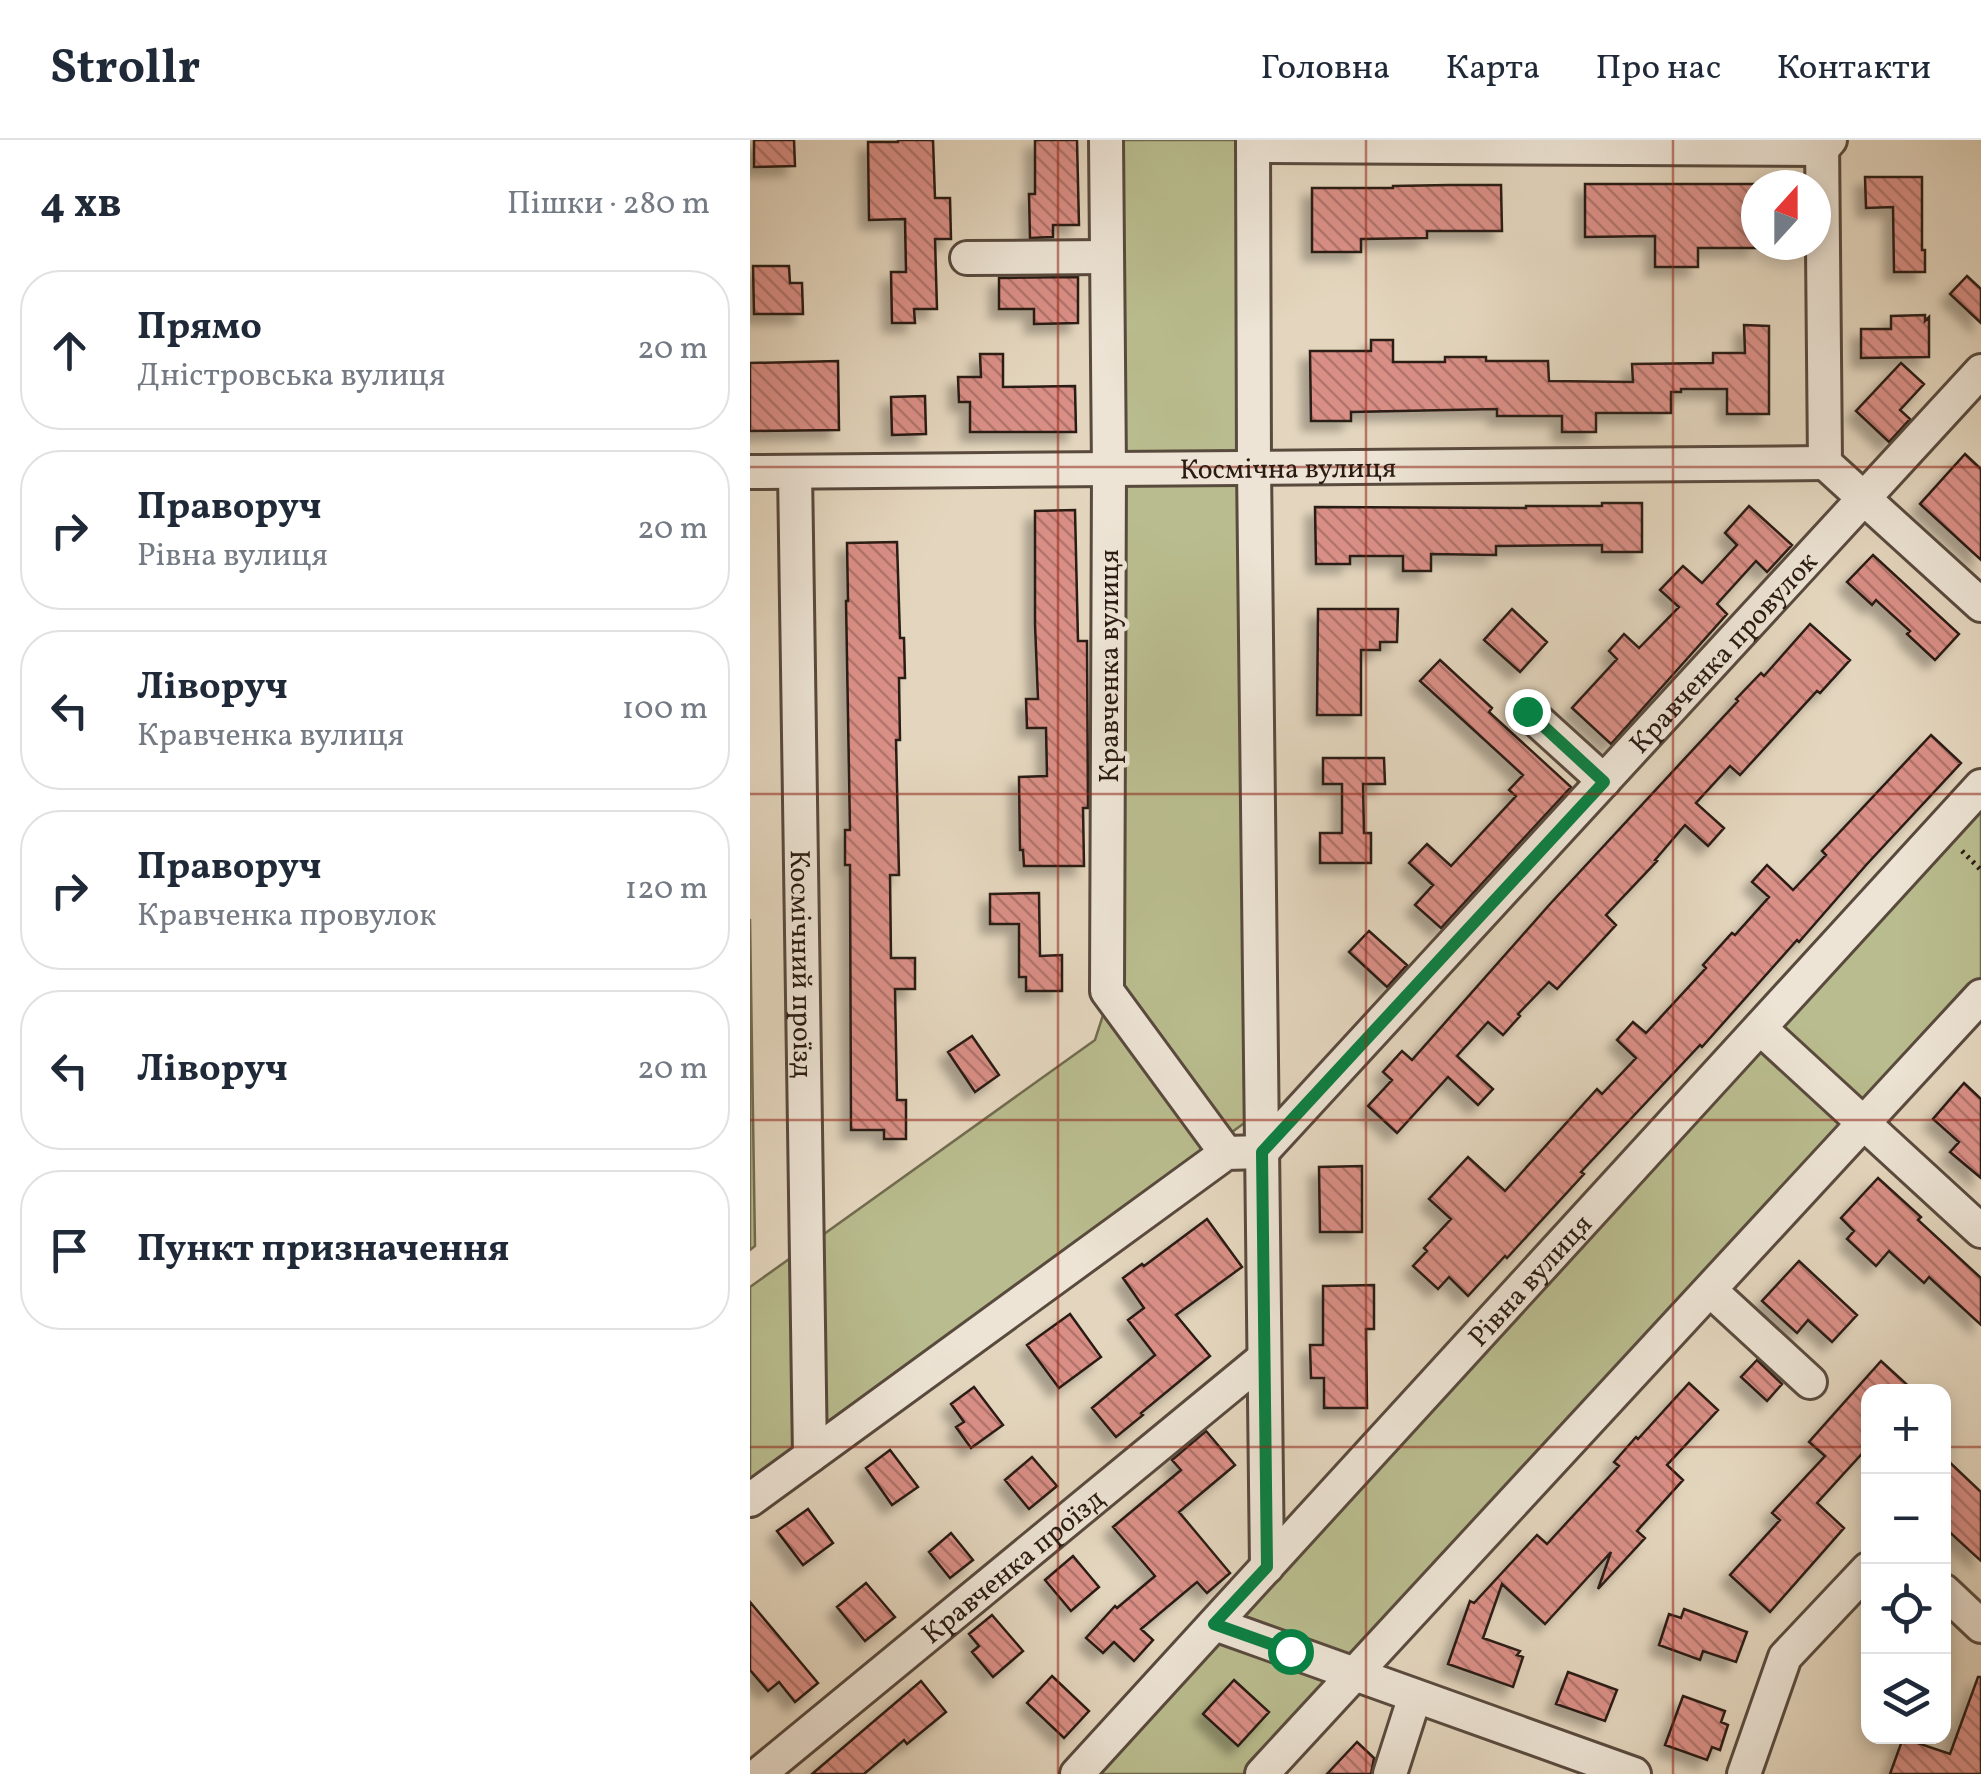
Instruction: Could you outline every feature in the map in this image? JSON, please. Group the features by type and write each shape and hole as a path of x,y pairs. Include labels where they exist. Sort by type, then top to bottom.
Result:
{"street":[{"name":"Кравченка вулиця","path":"1106,140 1107,990 1226,1152"},
{"path":"1267,1567 1253,143 1825,143 1825,463 1981,604"},
{"path":"966,258 1107,257"},
{"name":"Кравченка провулок","path":"1262,1152 1981,372"},
{"name":"Космічна вулиця","path":"750,472 1825,463"},
{"name":"Космічний проїзд","path":"794,472 810,1456"},
{"path":"1527,711 1604,782"},
{"name":"Рівна вулиця","path":"1077,1774 1981,786"},
{"path":"1262,1774 1981,996"},
{"path":"1760,1028 1981,1231"},
{"path":"750,1500 1226,1152 1262,1152"},
{"path":"1710,1290 1810,1382"},
{"name":"Кравченка проїзд","path":"759,1774 1264,1358"},
{"path":"1744,1774 1786,1657 1861,1577"},
{"path":"1951,1597 1981,1626"},
{"path":"1214,1624 1415,1696 1547,1759 1634,1774"},
{"path":"1390,1774 1415,1696"}],"green space":[{"path":"1116,140 1242,140 1247,1121 750,1484 750,1287 1095,1040 1116,975"},
{"path":"1981,795 1981,984 1249,1774 1084,1774"},
{"path":"750,919 755,1246 750,1250"}],"building":[{"path":"754,140 794,140 795,166 754,167"},
{"path":"933,140 935,198 950,198 951,239 935,239 937,309 914,309 915,323 892,323 891,272 906,272 905,219 869,220 868,142"},
{"path":"1035,140 1077,140 1079,225 1053,225 1053,237 1030,238 1029,194 1035,194"},
{"path":"1865,177 1922,177 1925,272 1894,272 1893,207 1866,208"},
{"path":"1585,184 1741,184 1741,248 1698,248 1698,267 1655,267 1655,236 1585,237"},
{"path":"1501,185 1502,231 1427,231 1427,238 1361,239 1361,252 1312,252 1312,188"},
{"path":"753,266 789,266 790,283 802,283 803,314 754,314"},
{"path":"1967,276 1981,289 1981,323 1950,294"},
{"path":"1078,277 1078,323 1034,324 1034,309 999,309 999,278"},
{"path":"1925,315 1925,321 1929,317 1929,357 1861,358 1861,329 1891,329 1891,316"},
{"path":"1744,325 1769,326 1769,414 1727,414 1727,389 1681,389 1671,392 1671,413 1596,413 1596,432 1562,432 1562,416 1497,416 1497,409 1351,412 1351,421 1311,421 1310,351 1371,351 1371,340 1393,340 1393,362 1445,362 1445,357 1548,361 1549,381 1633,382 1632,364 1713,363 1713,353 1745,353"},
{"path":"980,354 1003,354 1003,387 1075,386 1076,432 970,432 970,402 959,402 958,377 981,377"},
{"path":"838,361 839,430 750,431 750,363"},
{"path":"1901,363 1924,384 1900,410 1910,419 1889,442 1856,411"},
{"path":"925,396 926,434 892,435 891,397"},
{"path":"1965,454 1981,469 1981,560 1920,504"},
{"path":"1642,503 1642,552 1602,552 1602,545 1496,546 1496,555 1431,554 1431,571 1403,571 1403,556 1350,556 1350,564 1316,564 1315,507 1526,508"},
{"path":"1749,506 1792,545 1767,572 1756,561 1717,604 1727,614 1611,744 1572,708 1617,659 1609,651 1624,634 1639,648 1679,607 1660,590 1683,566 1702,583 1737,545 1725,533"},
{"path":"1075,510 1078,641 1087,641 1088,808 1083,808 1084,866 1024,866 1020,850 1019,777 1047,776 1046,728 1027,728 1026,699 1038,699 1035,511"},
{"path":"897,542 905,678 899,678 899,875 890,875 891,958 915,958 915,989 895,989 897,1100 906,1100 906,1139 884,1139 884,1130 851,1130 850,865 845,865 845,830 850,830 847,543"},
{"path":"1873,555 1959,634 1935,660 1876,600 1872,605 1847,582"},
{"path":"1318,609 1398,609 1397,642 1380,642 1380,650 1361,650 1361,715 1317,715"},
{"path":"1512,609 1547,642 1520,672 1484,640"},
{"path":"1810,624 1850,660 1740,775 1730,766 1696,803 1724,828 1708,846 1685,825 1606,915 1616,925 1557,989 1549,982 1503,1035 1488,1022 1457,1056 1493,1089 1478,1105 1448,1077 1397,1133 1368,1106 1392,1080 1383,1072 1402,1051 1412,1060 1736,699 1761,673 1764,676"},
{"path":"1440,660 1492,708 1489,712 1571,787 1441,928 1415,905 1433,885 1409,863 1427,844 1451,866 1516,796 1509,790 1523,775 1420,681"},
{"path":"1931,735 1961,763 1702,1047 1581,1172 1584,1174 1507,1258 1468,1296 1449,1277 1438,1289 1413,1266 1451,1219 1429,1199 1468,1157 1505,1191 1597,1089 1602,1094 1636,1058 1617,1040 1633,1022 1646,1033 1706,968 1703,965 1769,897 1752,882 1767,865 1793,890 1826,855 1822,851"},
{"path":"1323,758 1384,758 1385,784 1363,784 1364,833 1371,833 1371,863 1320,863 1320,833 1342,833 1342,784 1323,784"},
{"path":"1039,893 1040,956 1062,955 1062,991 1026,991 1026,977 1019,977 1019,924 990,924 990,894"},
{"path":"1369,931 1407,965 1387,987 1349,952"},
{"path":"972,1036 999,1075 975,1092 948,1052"},
{"path":"1964,1083 1981,1099 1981,1178 1950,1152 1959,1142 1933,1119"},
{"path":"1362,1166 1362,1232 1320,1232 1319,1167"},
{"path":"1878,1178 1981,1278 1981,1325 1929,1277 1924,1283 1889,1251 1876,1266 1847,1239 1854,1231 1841,1218"},
{"path":"1207,1219 1242,1267 1176,1315 1210,1356 1116,1437 1092,1408 1155,1355 1128,1320 1144,1308 1123,1278"},
{"path":"1799,1261 1857,1315 1832,1342 1808,1320 1797,1333 1762,1301"},
{"path":"1374,1285 1374,1329 1366,1329 1367,1408 1324,1408 1324,1378 1311,1378 1310,1345 1323,1345 1323,1286"},
{"path":"1070,1314 1101,1357 1059,1388 1027,1345"},
{"path":"1757,1360 1782,1384 1767,1401 1741,1377"},
{"path":"1881,1361 1906,1384 1861,1384 1861,1455 1817,1503 1844,1528 1770,1612 1730,1575 1780,1520 1772,1513 1825,1456 1809,1442"},
{"path":"1689,1383 1718,1410 1667,1465 1683,1480 1637,1531 1645,1538 1598,1589 1611,1552 1545,1624 1502,1584 1483,1638 1520,1651 1517,1655 1523,1657 1513,1687 1448,1664 1470,1601 1474,1603 1537,1535 1547,1544 1619,1466 1614,1462 1636,1437"},
{"path":"974,1387 1003,1425 971,1448 956,1427 964,1422 951,1404"},
{"path":"1206,1431 1235,1465 1179,1512 1230,1573 1207,1593 1197,1582 1141,1629 1153,1640 1134,1661 1114,1642 1103,1653 1086,1638 1115,1606 1155,1576 1113,1527 1181,1470 1172,1460"},
{"path":"890,1450 918,1487 892,1505 866,1468"},
{"path":"1032,1457 1057,1486 1029,1509 1005,1480"},
{"path":"1951,1464 1981,1492 1981,1561 1951,1533"},
{"path":"808,1509 833,1543 803,1565 777,1531"},
{"path":"951,1533 973,1560 950,1578 929,1552"},
{"path":"1073,1556 1099,1587 1071,1611 1045,1580"},
{"path":"866,1583 895,1617 865,1641 837,1607"},
{"path":"750,1602 818,1683 795,1702 779,1682 768,1691 750,1670"},
{"path":"1684,1609 1747,1632 1736,1662 1703,1651 1700,1660 1659,1645 1669,1614 1681,1618"},
{"path":"992,1615 1023,1651 993,1677 972,1652 979,1646 969,1634"},
{"path":"1568,1672 1617,1690 1605,1721 1556,1704"},
{"path":"1052,1676 1089,1711 1064,1738 1027,1703"},
{"path":"1981,1677 1981,1774 1890,1774 1901,1744 1921,1744 1950,1754"},
{"path":"1234,1680 1269,1712 1238,1746 1203,1714"},
{"path":"921,1681 946,1712 864,1774 812,1774"},
{"path":"1683,1696 1725,1711 1721,1722 1728,1725 1720,1750 1712,1747 1707,1760 1665,1745"},
{"path":"1357,1742 1374,1758 1371,1774 1327,1774"}],"route":[{"path":"1290,1651 1214,1624 1267,1567 1262,1152 1604,782 1527,711"}]}
